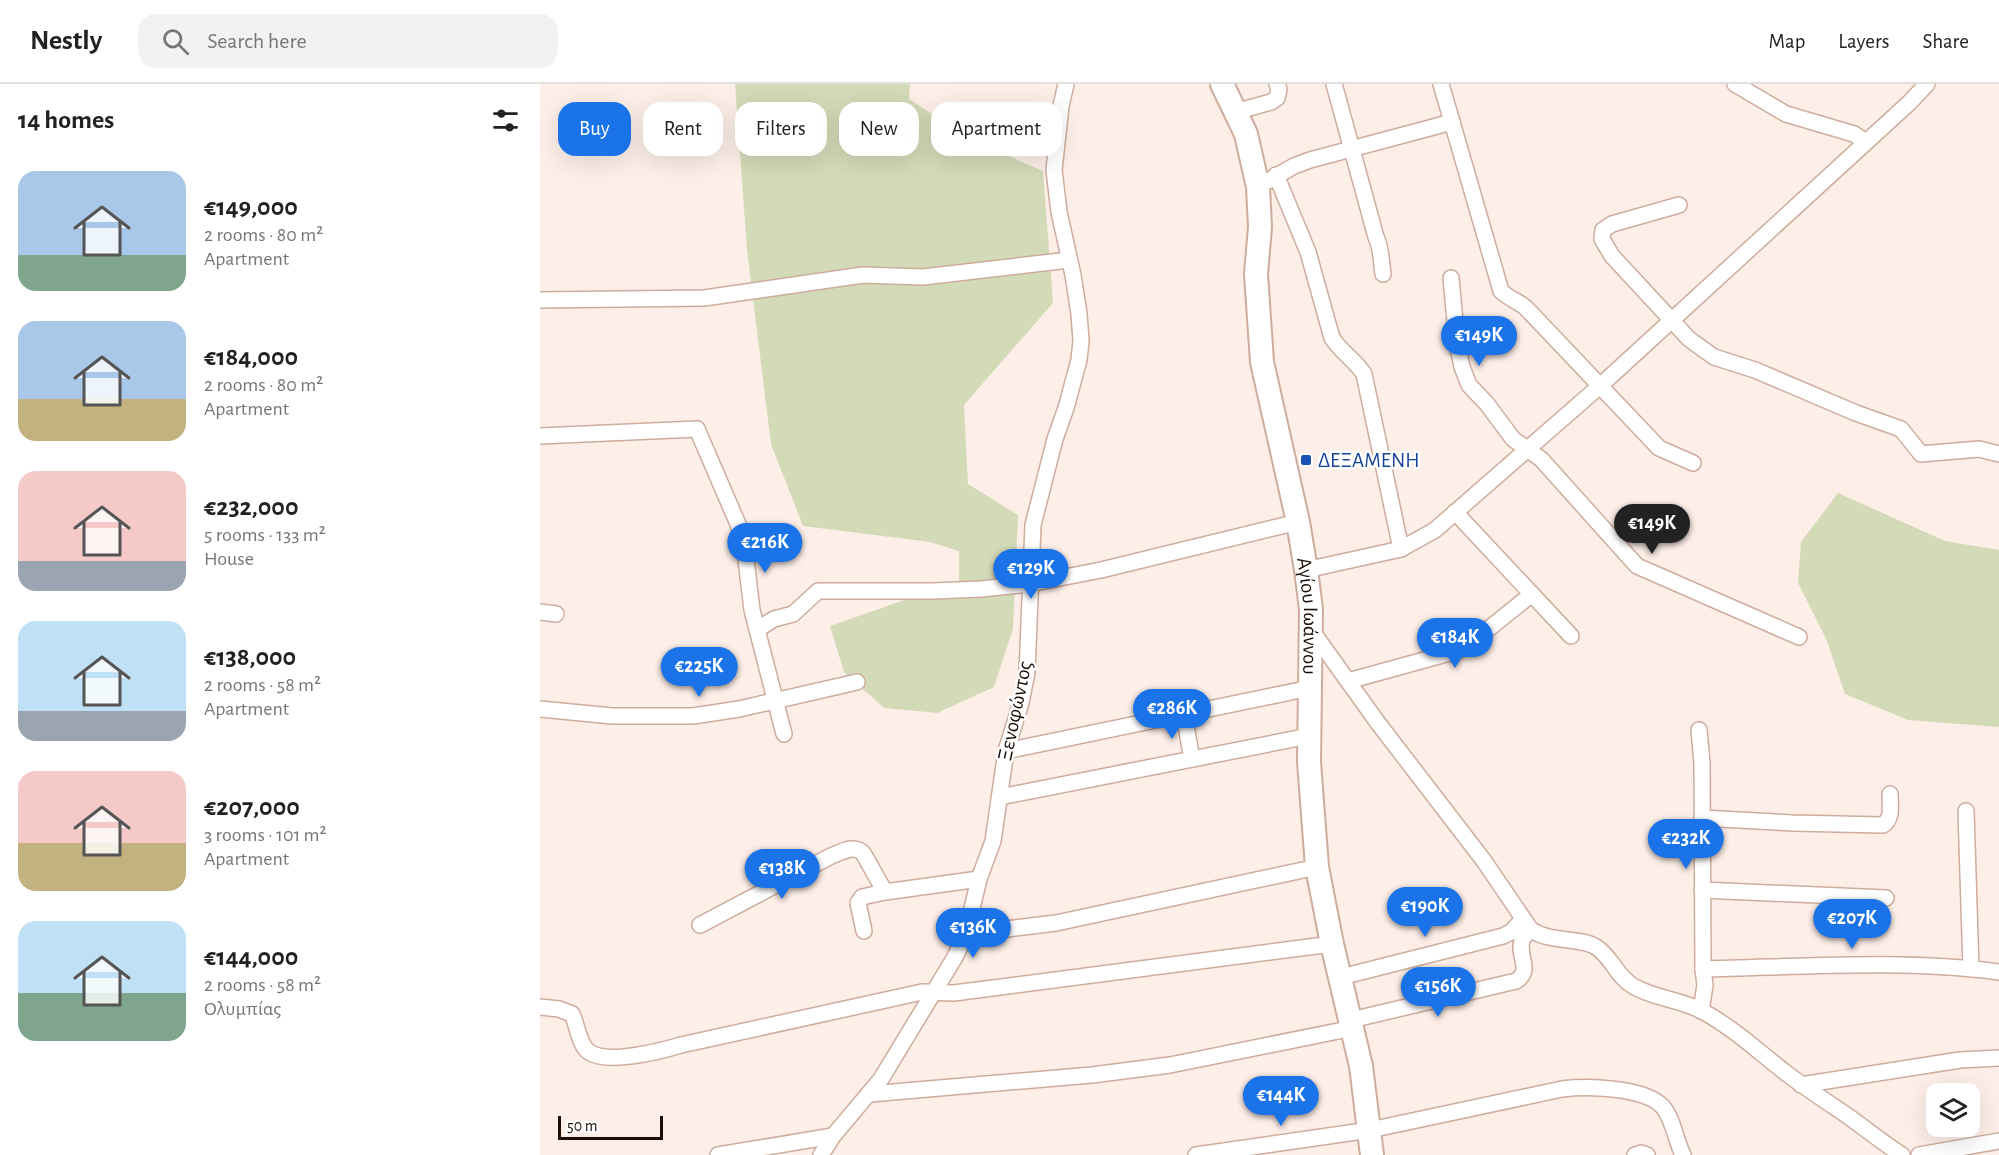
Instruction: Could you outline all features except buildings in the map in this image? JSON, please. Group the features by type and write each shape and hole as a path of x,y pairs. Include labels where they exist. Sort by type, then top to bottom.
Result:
{"street":[{"name":"Ξενοφώντος","path":"821,1155 833,1136 870,1094 935,991 966,934 979,879 993,841 1006,751 1021,703 1027,672 1033,525 1079,360 1081,341 1073,275 1059,212 1054,170 1060,106 1066,84"},
{"name":"Αγίου Ιωάννου","path":"1222,84 1267,181 1256,274 1262,362 1298,522 1306,570 1312,631 1309,735 1317,867 1332,944 1361,1066 1372,1155"},
{"path":"1235,112 1271,102 1277,98 1279,89 1277,84"},
{"path":"1334,84 1376,237 1382,249 1383,274"},
{"path":"1441,84 1501,291 1526,308 1659,448 1693,463"},
{"path":"1735,84 1786,114 1854,134 1866,142"},
{"path":"1306,570 1401,549 1435,530 1601,385 1909,104 1927,84"},
{"path":"1401,549 1364,374 1360,367 1338,348 1332,338 1308,252 1287,206 1267,181 1310,160 1452,122"},
{"path":"1679,205 1612,224 1603,230 1602,239 1612,256 1689,339 1713,357 1755,370 1856,413 1901,429 1921,454 1978,449 1999,454"},
{"path":"540,300 704,298 863,275 888,274 923,277 1069,260"},
{"path":"1451,278 1457,343 1469,386 1487,404 1513,439 1541,459 1637,566 1799,637"},
{"path":"540,436 697,429 738,524 749,574 748,591 752,610 784,734"},
{"path":"1455,512 1571,636"},
{"path":"758,629 774,619 793,614 818,591 933,591 1029,584 1101,570 1298,522"},
{"path":"1348,681 1457,651 1471,643 1532,594"},
{"path":"540,612 556,614"},
{"path":"1312,631 1420,780 1484,861 1526,925 1539,935 1552,939 1594,945 1605,953 1617,973 1631,985 1653,996 1682,1003 1701,1011 1731,1030 1801,1085 1902,1155"},
{"path":"540,709 612,716 693,716 739,709 857,682"},
{"path":"1006,751 1310,688"},
{"path":"1184,715 1192,759"},
{"path":"1699,730 1702,763 1705,985 1701,1011"},
{"path":"999,797 1309,735"},
{"path":"1702,818 1883,825 1890,815 1890,794"},
{"path":"1966,811 1971,969"},
{"path":"700,925 831,856 852,848 858,848 863,853 885,892"},
{"path":"966,934 1056,923 1317,867"},
{"path":"864,931 858,903 860,899 885,892 979,879"},
{"path":"1702,890 1886,898"},
{"path":"1341,977 1503,936 1526,925"},
{"path":"870,1094 1092,1075 1170,1065 1352,1024 1516,981 1522,977 1525,970 1521,949 1526,925"},
{"path":"540,1007 559,1009 572,1014 584,1047 590,1053 615,1057 659,1051 922,992 954,993 1332,944"},
{"path":"1703,969 1890,965 1999,972"},
{"path":"1801,1085 1960,1060 1999,1058"},
{"path":"1196,1155 1321,1139 1562,1089 1596,1088 1641,1094 1655,1100 1664,1108 1683,1155"},
{"path":"718,1155 833,1136"},
{"path":"1919,1155 1999,1141"},
{"path":"1635,1155 1641,1153 1647,1155"}],"green space":[{"path":"735,84 910,84 909,99 914,102 839,102 839,156 919,156 919,106 931,113 931,156 1009,156 1043,171 1053,303 964,405 968,484 1018,515 1013,629 994,687 937,713 884,708 844,672 830,626 959,581 959,551 930,542 803,526 771,444 747,250 740,156 827,156 827,102 736,102"},
{"path":"1838,493 1945,541 1999,550 1999,727 1908,720 1845,694 1827,641 1798,583 1801,542"}],"place":[{"name":"ΔΕΞΑΜΕΝΗ","path":"1306,460"}]}
